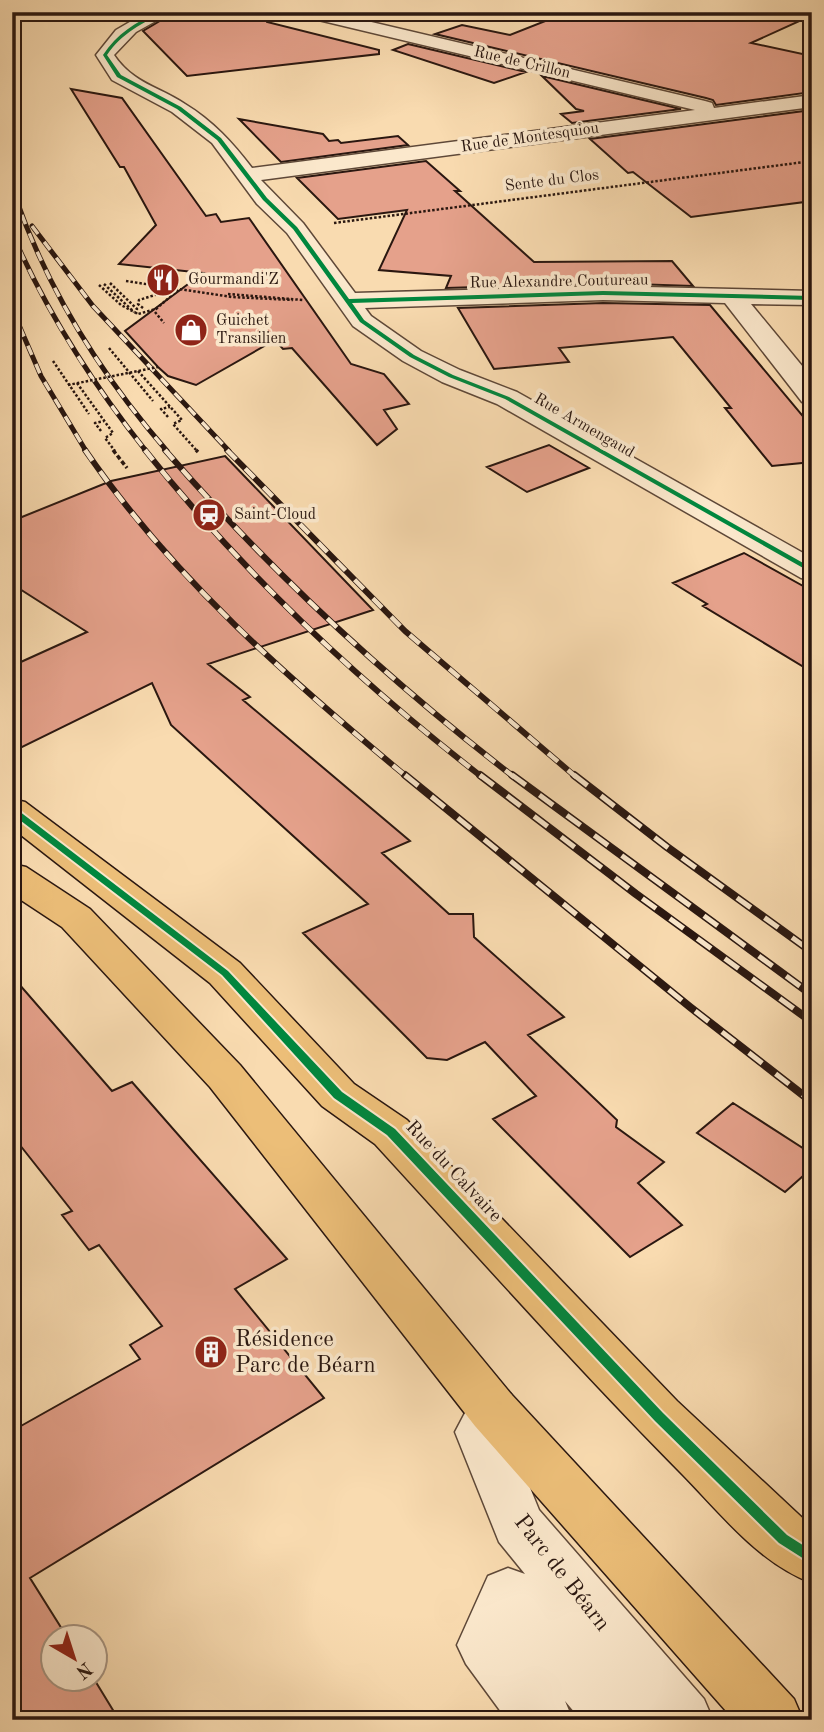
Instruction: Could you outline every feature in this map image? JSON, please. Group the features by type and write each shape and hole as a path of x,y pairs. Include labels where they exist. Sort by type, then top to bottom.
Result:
{"main road":[{"name":"Rue du Calvaire","path":"12,810 226,973 338,1095 391,1132 659,1418 783,1539 812,1558"},
{"path":"12,876 76,918 225,1076 493,1410 773,1720"}],"street":[{"name":"Rue Armengaud","path":"163,12 140,21 116,37 106,55 119,76 179,108 219,139 265,199 295,228 362,321 412,356 451,376 507,398 812,570"},
{"name":"Rue de Crillon","path":"306,12 710,108 738,111"},
{"name":"Rue de Montesquiou","path":"248,175 812,101"},
{"name":"Rue Alexandre Coutureau","path":"349,301 603,293 812,298"},
{"path":"732,296 812,396"},
{"name":"Parc de Béarn","path":"493,1410 481,1432 518,1525 683,1720"},
{"path":"543,1720 486,1645 508,1594 620,1720"}],"path":[{"path":"126,281 231,296 293,300"},
{"path":"110,283 137,309 136,314"},
{"path":"104,284 136,314"},
{"path":"99,285 126,312 136,314 155,312 179,289"},
{"path":"143,308 138,304 139,300 146,296 179,289"},
{"path":"155,312 164,323"},
{"path":"109,348 153,401"},
{"path":"53,360 89,414"},
{"path":"68,385 158,367"},
{"path":"138,371 182,420 173,424 198,452"},
{"path":"77,383 113,433 106,438 127,468"},
{"path":"167,416 161,409 170,407"},
{"path":"100,430 95,423 104,421"}],"building":[{"path":"175,12 265,12 267,22 379,50 379,54 187,76 143,31"},
{"path":"568,12 613,15 619,12 797,12 804,19 751,43 812,56 812,92 716,105 713,100 706,98 435,34 462,25 510,35"},
{"path":"408,44 526,72 494,83 393,50"},
{"path":"542,76 681,109 572,123 561,114 584,111 576,109"},
{"path":"71,89 122,98 206,216 216,214 221,222 249,218 351,364 384,374 409,404 384,410 397,429 377,445 292,348 283,349 275,340 196,385 168,376 158,367 125,331 203,273 119,264 156,225 124,167 120,167"},
{"path":"812,110 812,201 691,217 633,172 628,173 590,139"},
{"path":"239,119 323,134 329,141 338,140 341,143 398,136 408,145 281,162"},
{"path":"426,161 460,191 455,191 534,262 672,261 693,286 603,283 446,288 451,276 379,270 407,210 338,219 297,178"},
{"path":"603,303 710,305 812,427 812,462 772,466 725,408 731,408 673,337 559,348 569,362 494,369 458,308"},
{"path":"549,445 589,468 527,492 487,467"},
{"path":"225,456 373,610 208,664 250,697 243,700 410,841 382,853 449,914 473,914 474,937 564,1017 528,1035 617,1120 616,1127 664,1162 638,1183 682,1225 630,1257 493,1119 536,1096 485,1042 447,1060 427,1058 303,933 368,904 171,725 152,683 12,752 12,666 87,632 12,584 12,521 111,481"},
{"path":"744,553 812,591 812,672 703,606 707,604 673,583"},
{"name":"Résidence Parc de Béarn","path":"12,976 112,1091 132,1082 287,1259 235,1289 324,1398 30,1578 59,1624 38,1624 38,1694 103,1694 119,1720 12,1720 12,1431 140,1359 130,1345 162,1326 99,1245 89,1250 62,1215 72,1211 12,1135"},
{"path":"733,1103 812,1154 812,1168 785,1192 697,1133"}],"railway":[{"path":"12,189 15,198"},
{"path":"15,196 43,265 79,331 120,392 167,451"},
{"path":"32,226 93,306 229,451"},
{"path":"12,233 40,291 72,346 107,400 146,451"},
{"path":"12,309 41,376 86,451"},
{"path":"85,450 155,541 234,624 276,664 407,777"},
{"path":"145,450 221,539 303,623 391,703 482,777"},
{"path":"165,450 246,538 331,622 421,702 514,777"},
{"path":"227,450 405,631 576,777"},
{"path":"405,775 690,1007 812,1102"},
{"path":"480,775 636,894 812,1022"},
{"path":"512,775 812,995"},
{"path":"574,775 667,847 812,952"}],"cycle path":[{"path":"163,12 130,29 116,40 105,55 119,76 179,108 219,139 265,199 295,228 362,321 412,356 451,376 507,398 812,571"},
{"path":"349,301 603,293 812,298"},
{"path":"12,810 225,973 338,1095 391,1132 659,1417 783,1539 812,1558"}],"place":[{"name":"Gourmandi'Z","path":"163,280"},
{"name":"Guichet Transilien","path":"191,330"},
{"name":"Saint-Cloud","path":"209,515"},
{"name":"Résidence Parc de Béarn","path":"211,1352"}]}
